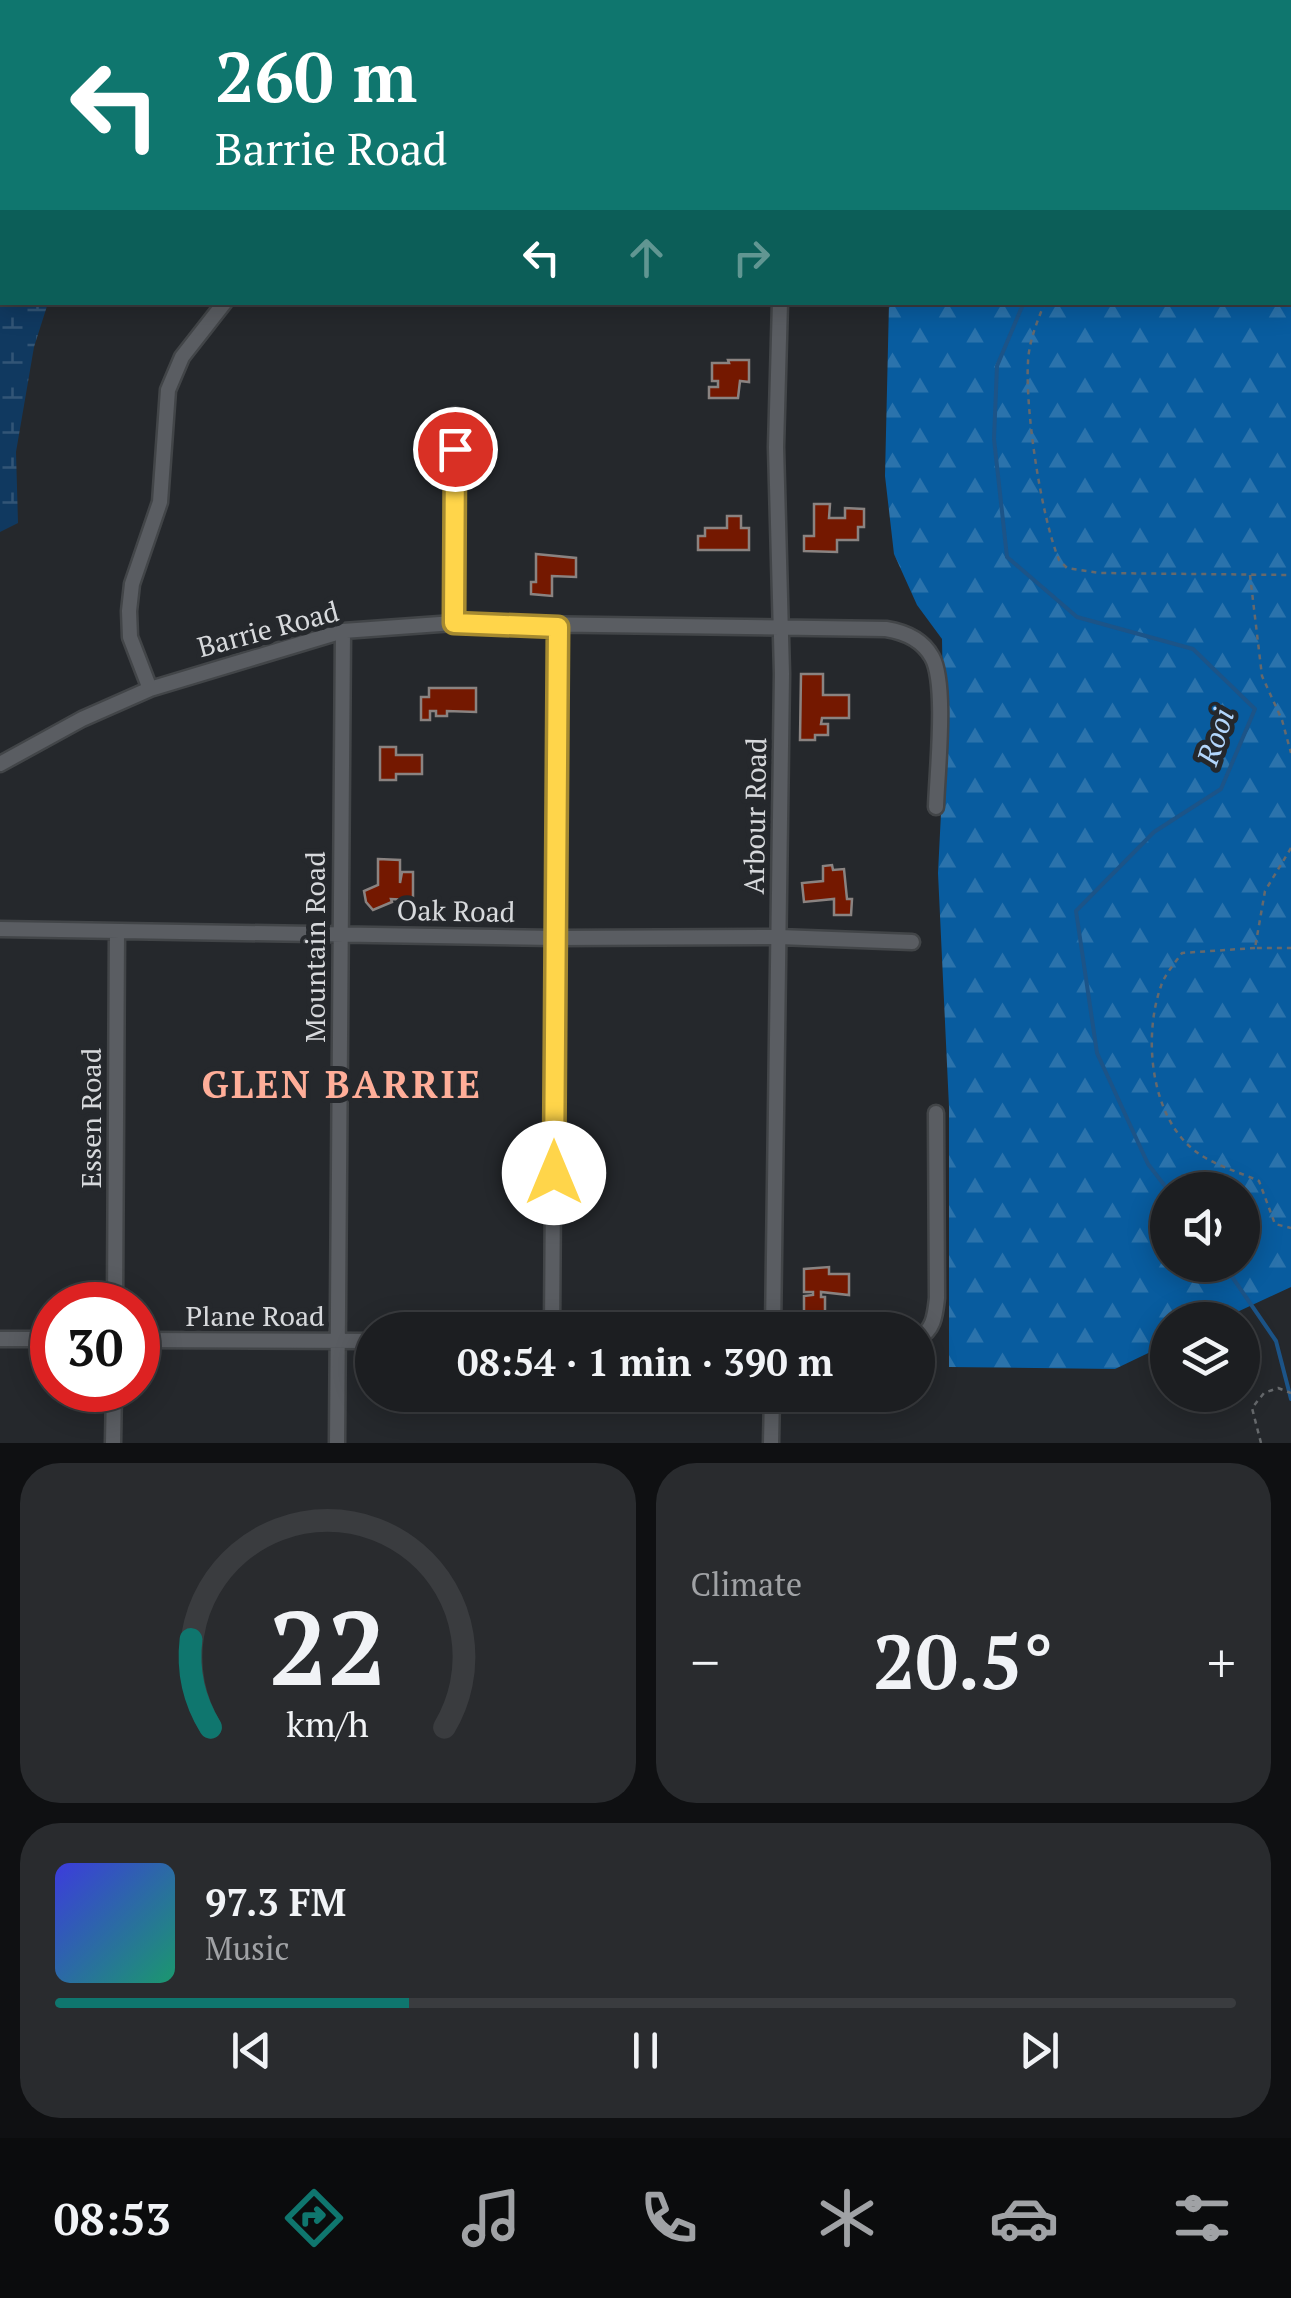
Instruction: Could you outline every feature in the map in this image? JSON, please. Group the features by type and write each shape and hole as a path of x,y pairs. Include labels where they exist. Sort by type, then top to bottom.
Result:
{"street":[{"path":"150,689 130,637 129,612 132,584 160,502 168,390 182,356 224,305"},
{"name":"Arbour Road","path":"773,1312 779,937 776,447 780,305"},
{"path":"454,623 455,415"},
{"name":"Barrie Road","path":"0,764 82,719 150,689 342,632 454,623 886,629 912,636 935,662 939,686 936,807"},
{"path":"552,1312 558,627"},
{"name":"Mountain Road","path":"336,1443 342,632"},
{"name":"Oak Road","path":"0,929 555,938 779,937 912,942"},
{"name":"Essen Road","path":"114,1282 116,931"},
{"path":"935,1318 936,1113"},
{"path":"0,1339 30,1340"},
{"name":"Plane Road","path":"160,1340 355,1341"},
{"path":"113,1443 114,1412"},
{"path":"772,1412 772,1443"}],"path":[{"path":"1043,305 1032,340 1028,397 1058,560 1068,568 1086,572 1291,575"},
{"path":"1250,574 1262,676 1282,720 1291,753"},
{"path":"1255,948 1265,891 1291,848"},
{"path":"1291,948 1182,953 1162,983 1149,1035 1156,1086 1175,1130 1196,1152 1259,1180 1275,1224 1291,1228"},
{"path":"1261,1443 1252,1408 1264,1393 1278,1388 1291,1392"}],"green space":[{"path":"0,305 47,305 34,347 16,452 18,523 0,532"},
{"path":"889,305 1291,305 1291,1287 1259,1302 1150,1302 1150,1352 1115,1369 949,1367 949,1107 938,873 944,753 942,639 917,605 894,554 885,476"}],"building":[{"path":"728,360 749,360 749,382 740,381 738,398 709,398 709,387 718,387 718,381 712,381 712,363 729,363"},
{"path":"814,504 830,504 829,518 845,518 845,508 864,509 864,527 858,527 858,540 837,540 837,552 804,551 804,536 814,536"},
{"path":"727,516 741,516 741,528 749,528 749,550 698,550 698,536 705,536 705,528 727,528"},
{"path":"536,554 576,558 576,577 552,576 552,596 531,594 531,582 536,582"},
{"path":"801,674 823,674 823,695 849,695 849,718 822,718 821,724 828,724 828,735 815,735 815,740 800,740"},
{"path":"429,688 476,688 476,712 447,711 447,716 436,716 436,711 430,711 430,720 421,720 421,697 429,697"},
{"path":"380,747 396,747 396,755 422,755 422,774 396,774 396,780 380,780"},
{"path":"378,859 400,860 400,883 402,872 413,872 413,900 391,899 392,902 373,910 366,902 364,891 378,885"},
{"path":"832,865 833,870 844,869 847,899 852,899 851,915 834,915 834,899 804,902 802,883 823,881 823,866"},
{"path":"829,1267 829,1274 849,1274 849,1295 821,1292 825,1312 804,1312 804,1296 813,1292 804,1292 804,1269"}],"waterway":[{"name":"Rooi","path":"1023,305 997,366 994,439 1007,557 1077,617 1193,649 1255,709 1221,789 1154,832 1076,911 1097,1053 1154,1172"},
{"name":"Rooi","path":"1236,1282 1276,1341 1291,1399"}],"district":[{"name":"GLEN BARRIE","path":"342,1085"}],"route":[{"path":"455,449 454,623 558,627 554,1173"}]}
